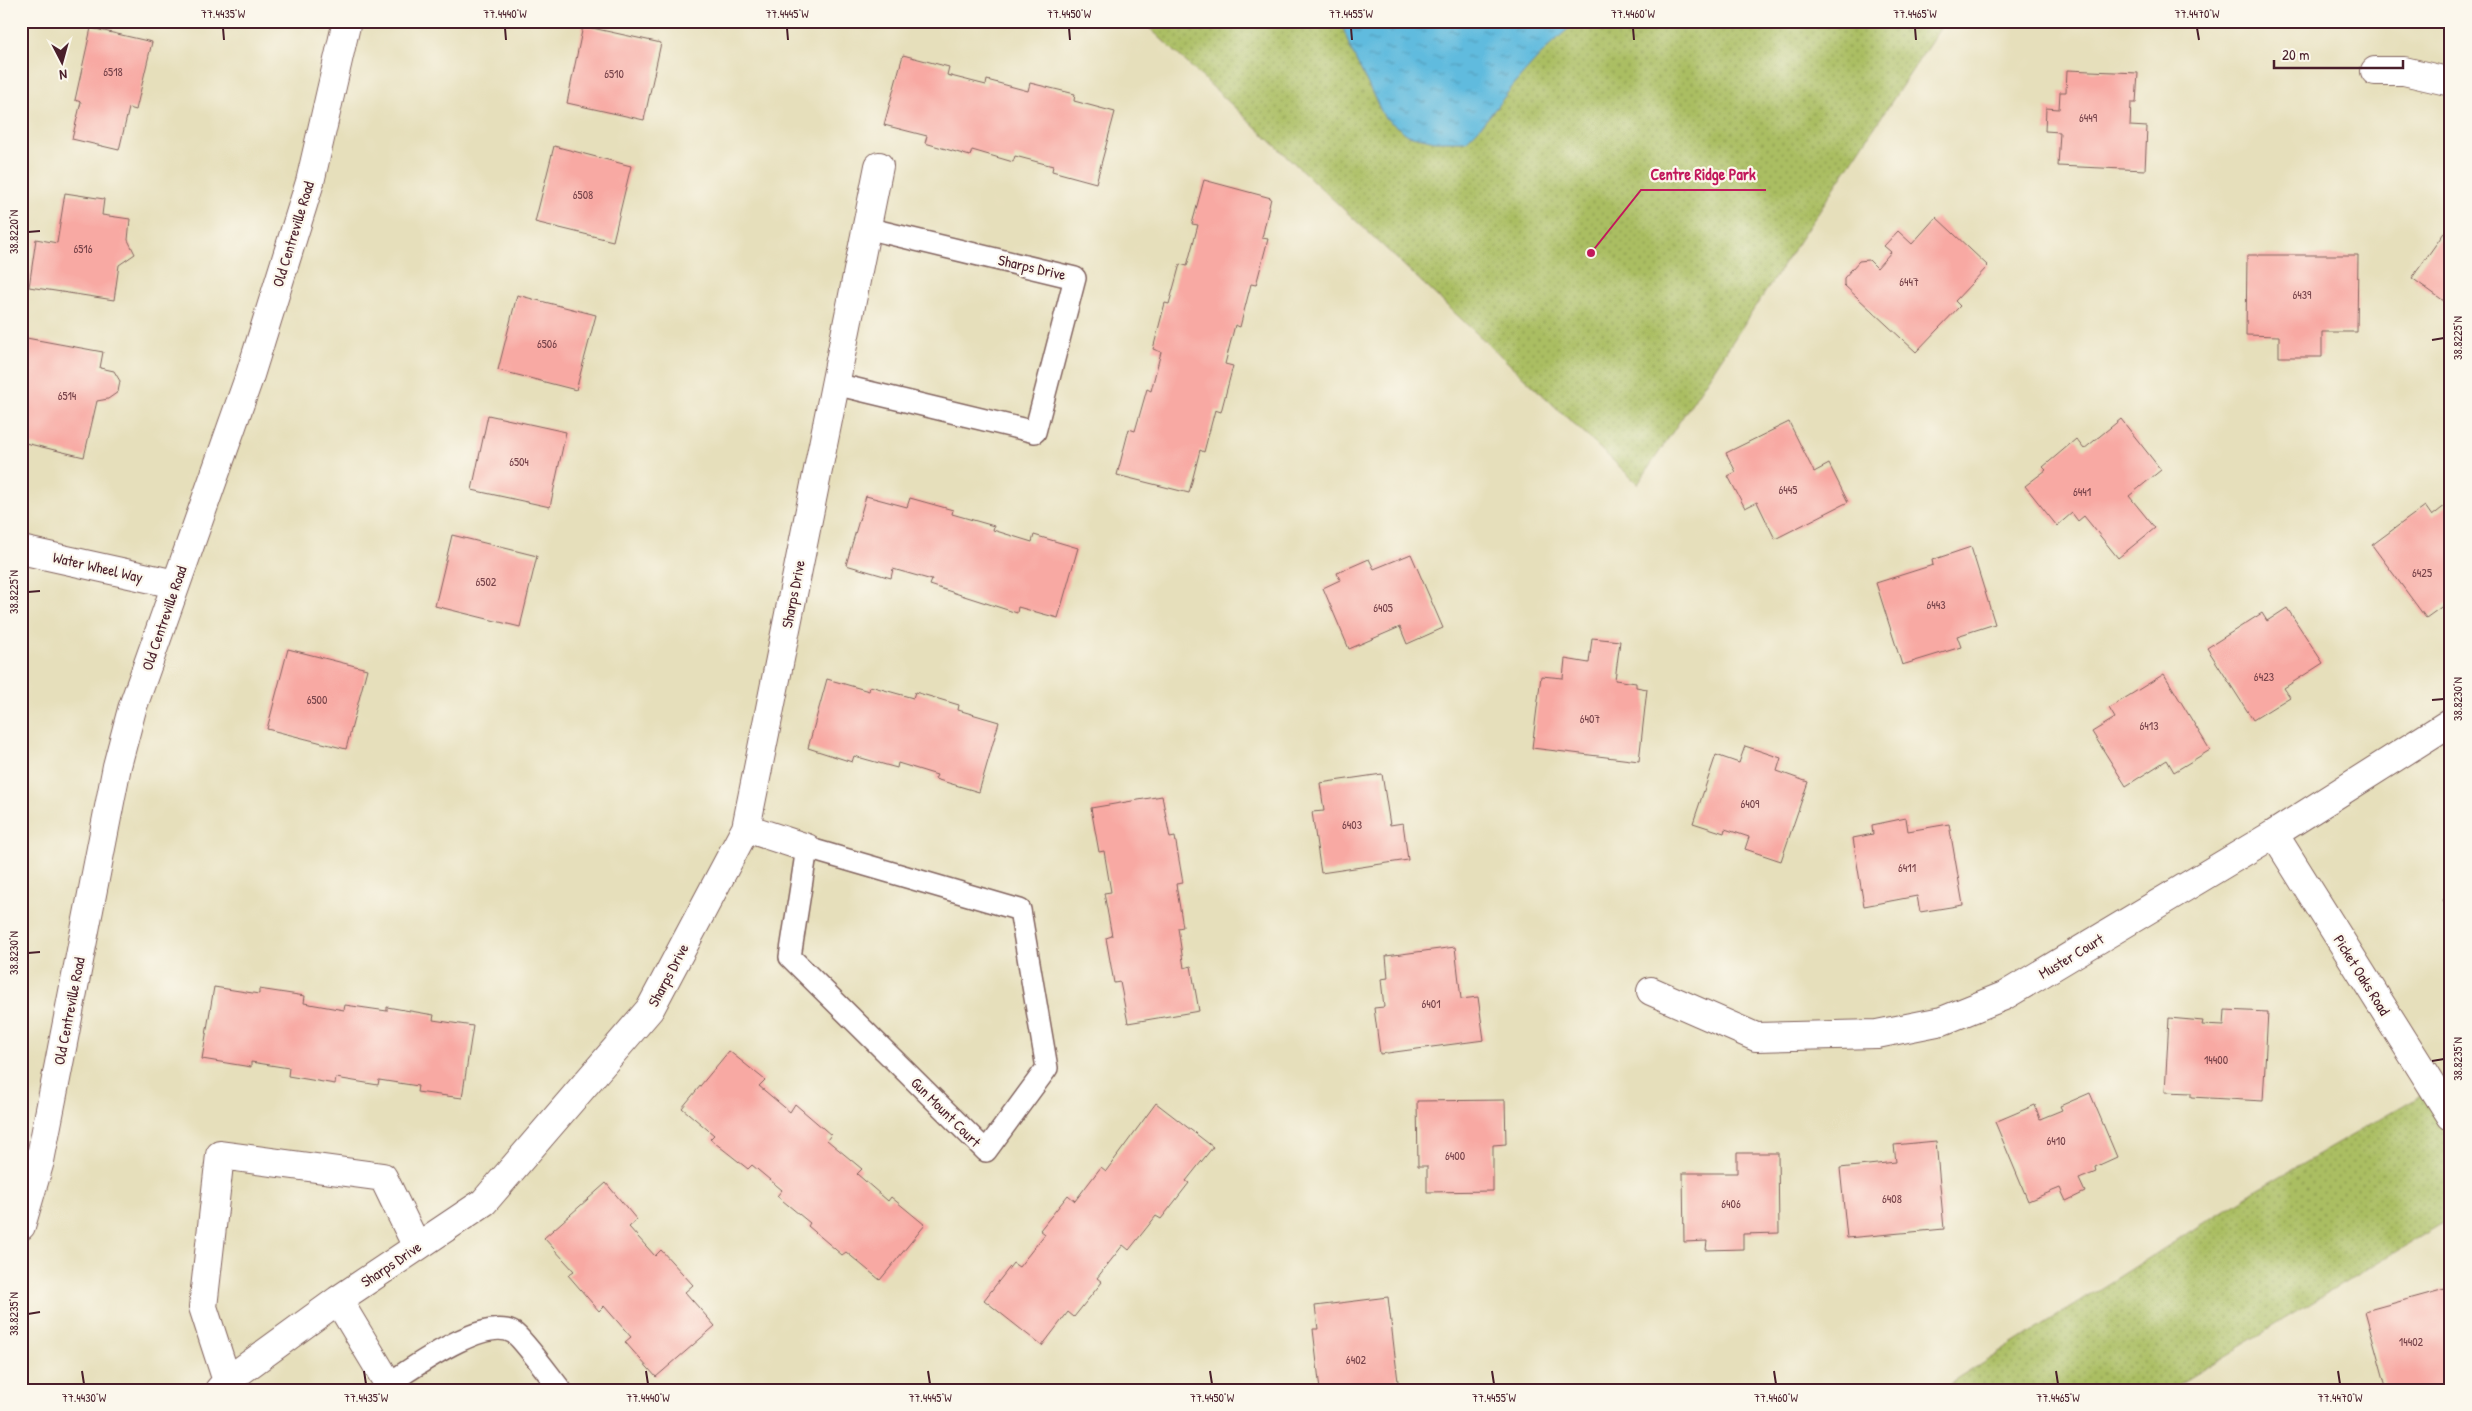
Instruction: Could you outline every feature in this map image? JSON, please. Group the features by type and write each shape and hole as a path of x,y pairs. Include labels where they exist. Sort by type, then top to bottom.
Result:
{"street":[{"name":"Old Centreville Road","path":"21,1226 40,1161 117,766 132,709 250,375 310,182 348,21"},
{"path":"2376,71 2404,71 2451,82"},
{"name":"Sharps Drive","path":"223,1385 338,1300 484,1202 650,1009 746,828 879,166"},
{"name":"Water Wheel Way","path":"21,550 175,584"},
{"name":"Muster Court","path":"1652,991 1756,1037 1877,1034 1942,1021 2004,996 2274,834 2451,722"},
{"name":"Gun Mount Court","path":"746,828 807,848"},
{"name":"Picket Oaks Road","path":"2274,834 2451,1116"},
{"path":"223,1385 202,1307 220,1155 383,1177 417,1247"},
{"path":"338,1300 390,1387"}],"lane":[{"name":"Sharps Drive","path":"835,384 1035,432 1075,278 866,228"},
{"name":"Gun Mount Court","path":"807,848 1020,910 1046,1068 986,1151 790,957 807,848"},
{"path":"390,1387 461,1339 499,1330 514,1333 561,1390"}],"green space":[{"path":"1142,21 1945,21 1638,484"},
{"path":"2451,1078 2451,1218 2169,1390 1940,1390 2247,1196"}],"water":[{"path":"1341,21 1578,21 1532,64 1487,119 1466,141 1435,141 1408,135 1384,117 1350,48"}],"building":[{"path":"583,26 661,43 644,120 567,103"},
{"path":"91,28 152,42 136,110 129,108 119,150 72,139 81,102 75,100"},
{"path":"903,55 949,67 947,75 986,85 987,80 1028,91 1030,83 1075,94 1074,101 1115,112 1096,183 1052,171 1053,166 1015,156 1013,162 972,150 970,156 925,143 927,136 884,125"},
{"path":"2067,70 2138,73 2136,103 2131,103 2130,126 2147,127 2145,170 2058,166 2060,132 2045,131 2046,108 2059,109 2060,92 2066,92"},
{"path":"554,146 631,166 613,241 535,222"},
{"path":"1204,180 1271,198 1262,238 1268,239 1256,285 1251,284 1240,327 1235,325 1225,364 1233,366 1221,412 1215,410 1204,452 1200,450 1189,493 1117,475 1129,429 1135,431 1147,389 1151,391 1161,352 1153,349 1165,303 1169,304 1180,264 1187,266 1198,225 1192,224"},
{"path":"65,193 104,199 102,215 130,219 128,240 135,254 119,265 114,300 29,287 36,239 57,243"},
{"path":"1936,217 1988,266 1955,301 1960,306 1916,352 1844,285 1844,278 1859,261 1869,260 1877,268 1891,252 1884,246 1898,231 1912,244"},
{"path":"2451,223 2451,306 2412,278"},
{"path":"2247,255 2358,255 2357,332 2322,332 2322,357 2279,357 2279,336 2246,335"},
{"path":"517,295 596,315 576,390 498,370"},
{"path":"21,337 103,352 100,368 114,371 120,381 118,392 108,399 97,401 84,457 21,442"},
{"path":"488,415 566,432 550,507 472,490"},
{"path":"2121,419 2161,470 2129,496 2155,528 2118,558 2084,516 2078,521 2072,513 2057,526 2025,486 2046,470 2043,467 2076,439 2084,449"},
{"path":"1789,422 1814,472 1829,464 1848,502 1775,539 1757,502 1745,508 1728,476 1736,472 1726,453"},
{"path":"866,496 907,507 910,498 953,510 952,514 994,526 993,530 1032,542 1034,535 1078,548 1058,618 1018,607 1017,613 930,585 932,580 893,569 891,578 846,565"},
{"path":"2451,501 2451,600 2426,618 2372,545 2425,506 2432,516"},
{"path":"452,535 537,556 520,627 435,606"},
{"path":"1971,547 1995,624 1957,636 1961,647 1902,665 1876,583 1933,565 1932,560"},
{"path":"1411,554 1443,628 1407,644 1400,627 1349,649 1323,588 1340,580 1337,573 1369,559 1374,569"},
{"path":"2287,608 2323,663 2284,688 2290,697 2253,720 2207,648 2262,613 2267,621"},
{"path":"1592,638 1620,641 1615,680 1636,683 1636,687 1647,689 1639,761 1532,748 1541,676 1563,678 1565,659 1589,663"},
{"path":"288,649 367,669 346,749 267,729"},
{"path":"2164,674 2210,750 2174,772 2167,760 2126,786 2092,732 2115,718 2109,708"},
{"path":"827,679 869,691 870,686 913,698 915,692 959,705 958,710 999,722 979,792 935,779 937,775 898,763 897,768 854,756 852,762 808,748"},
{"path":"1745,746 1781,758 1777,771 1808,782 1781,861 1745,849 1749,837 1725,829 1724,833 1693,823 1716,755 1739,763"},
{"path":"1382,774 1390,825 1403,823 1408,860 1321,873 1312,812 1324,811 1320,783"},
{"path":"1162,796 1170,838 1175,837 1183,883 1176,884 1183,927 1178,928 1184,968 1191,966 1199,1011 1128,1023 1120,982 1114,983 1106,938 1112,936 1104,893 1111,892 1104,851 1099,852 1091,808"},
{"path":"1906,818 1908,831 1949,824 1963,905 1920,912 1917,896 1864,906 1853,838 1873,834 1872,825"},
{"path":"2451,895 2451,911 2443,900"},
{"path":"1455,947 1461,999 1478,997 1484,1040 1380,1054 1374,1008 1384,1007 1381,979 1388,978 1386,956"},
{"path":"214,987 259,994 259,989 305,996 304,1003 344,1010 345,1005 387,1011 387,1007 434,1015 433,1020 473,1026 462,1098 417,1092 418,1086 379,1080 378,1085 336,1078 335,1084 288,1076 289,1068 251,1062 251,1067 202,1059"},
{"path":"2225,1010 2268,1012 2263,1101 2191,1097 2191,1093 2165,1092 2169,1018 2203,1021 2202,1025 2224,1026"},
{"path":"729,1051 765,1080 759,1086 790,1112 795,1104 831,1135 827,1140 862,1169 857,1174 888,1201 891,1197 925,1225 880,1280 846,1252 842,1255 808,1226 810,1223 777,1196 782,1190 752,1165 748,1169 710,1139 714,1135 682,1108"},
{"path":"2090,1093 2117,1157 2095,1167 2096,1172 2079,1179 2085,1192 2066,1201 2060,1188 2028,1201 1995,1122 2035,1105 2040,1119 2062,1110 2060,1106"},
{"path":"1505,1100 1506,1144 1493,1145 1493,1191 1427,1192 1427,1166 1418,1166 1417,1101"},
{"path":"1156,1103 1213,1147 1186,1181 1189,1183 1161,1219 1156,1216 1129,1250 1123,1245 1097,1278 1102,1282 1074,1317 1068,1312 1042,1346 984,1300 1013,1263 1019,1267 1045,1234 1040,1230 1068,1195 1075,1201 1101,1167 1106,1171"},
{"path":"1936,1141 1944,1229 1847,1238 1840,1168 1896,1162 1894,1145"},
{"path":"1737,1153 1778,1153 1779,1233 1743,1234 1743,1249 1706,1250 1707,1241 1684,1242 1683,1173 1737,1173"},
{"path":"606,1183 637,1220 629,1227 655,1256 661,1250 693,1285 685,1292 715,1326 656,1377 625,1342 631,1337 604,1306 599,1311 568,1275 574,1271 544,1238"},
{"path":"2445,1289 2451,1309 2451,1333 2447,1334 2451,1348 2451,1389 2387,1390 2365,1311"},
{"path":"1388,1297 1399,1390 1320,1390 1313,1329 1318,1329 1315,1306"}],"place":[{"name":"Centre Ridge Park","path":"1591,253"}]}
